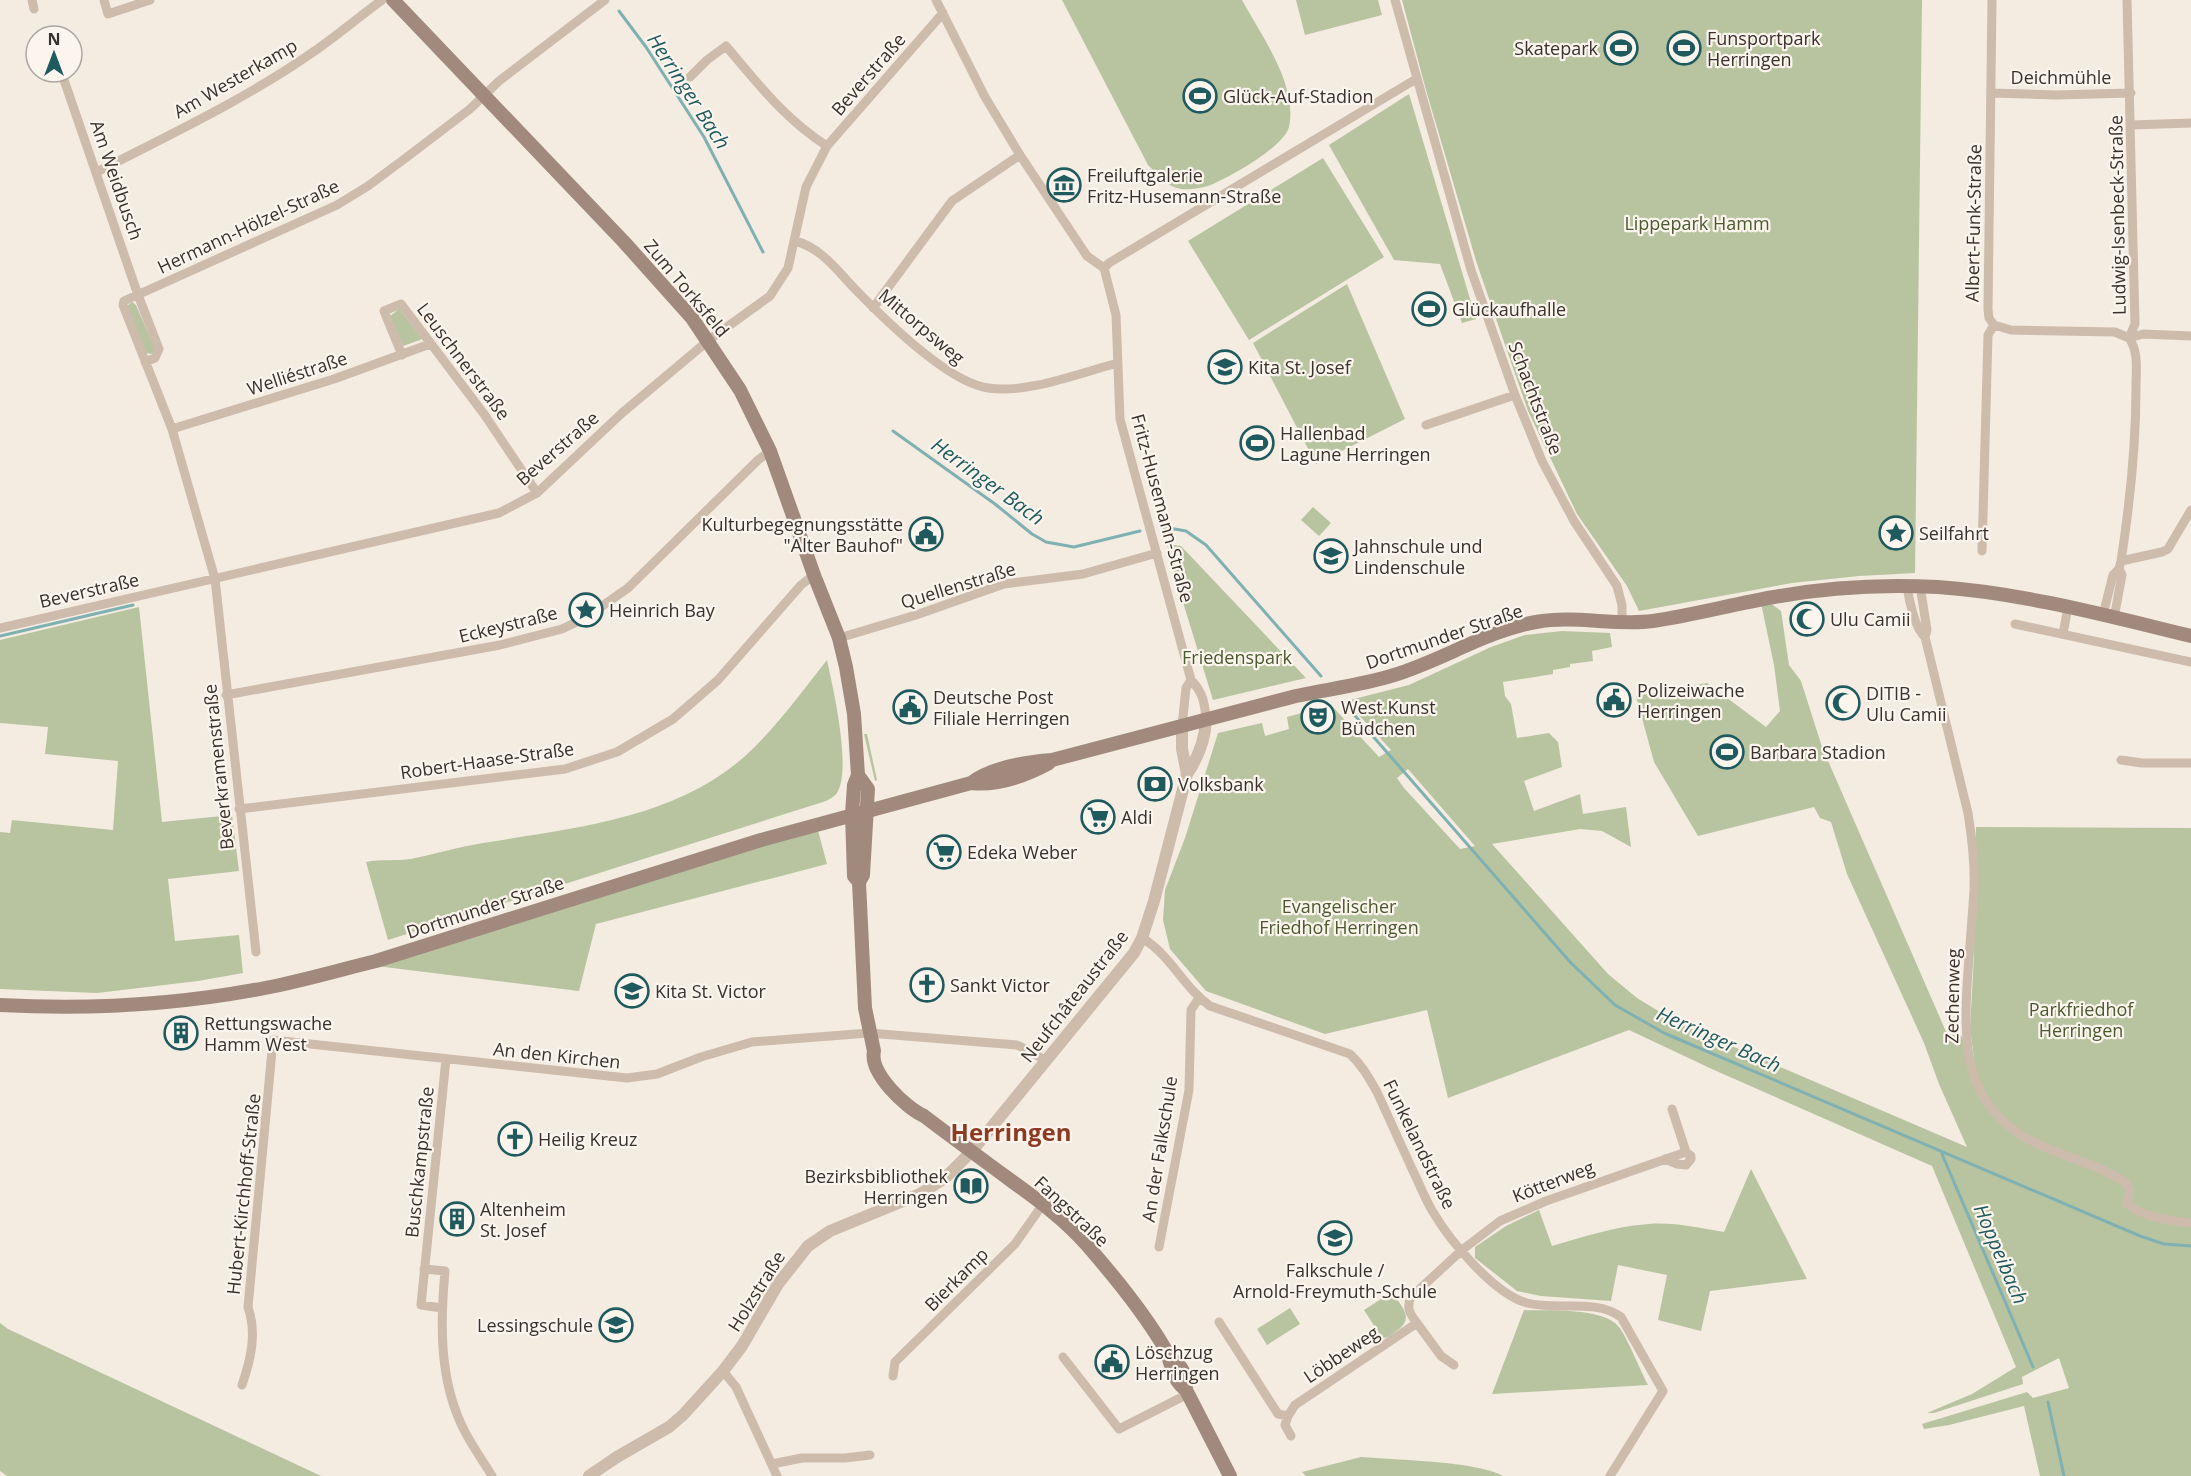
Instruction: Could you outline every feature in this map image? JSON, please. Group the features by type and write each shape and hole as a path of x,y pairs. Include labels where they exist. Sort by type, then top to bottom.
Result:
{"main road":[{"name":"Zum Torksfeld","path":"393,0 624,242 692,318 709,340 740,390 770,451 839,638 855,714 858,775 852,814"},
{"name":"Dortmunder Straße","path":"0,1005 104,1007 168,1002 265,988 376,961 761,840 971,783 988,773 1033,761 1052,760 1306,694 1391,676 1508,629 1539,622 1558,620 1622,623 1652,621 1776,596 1861,586 1913,586 1990,593 2068,607 2191,636"},
{"name":"Zum Torksfeld","path":"858,775 868,789 868,810"},
{"name":"Fangstraße","path":"859,882 863,875 868,810"},
{"name":"Fangstraße","path":"852,814 855,876 859,882 864,994 869,1034 874,1051 879,1054 899,1087 924,1116 1043,1204 1084,1242 1109,1271 1160,1340 1170,1358 1180,1364 1186,1379 1187,1392 1230,1476"}],"street":[{"path":"104,0 108,14 150,0"},
{"name":"Am Westerkamp","path":"97,172 277,75 316,50 382,0"},
{"name":"Hermann-Hölzel-Straße","path":"138,295 337,205 368,186 605,0"},
{"path":"936,0 985,97 1020,155 1087,256 1104,268 1108,263 1416,79"},
{"name":"Schachtstraße","path":"1395,0 1471,270 1515,395 1542,461 1574,521 1617,586 1622,605 1622,623"},
{"name":"Albert-Funk-Straße","path":"1982,551 1989,335 1994,325 1988,309 1992,0"},
{"name":"Ludwig-Isenbeck-Straße","path":"2108,616 2122,576 2120,565 2131,494 2134,451 2136,352 2129,338 2135,324 2127,0"},
{"name":"Beverstraße","path":"0,628 499,513 537,493 622,413 709,340 770,296 788,268 806,188 826,146 943,13"},
{"path":"690,77 726,46 779,110 826,146"},
{"name":"Am Weidbusch","path":"66,84 159,350 155,358 145,362"},
{"name":"Deichmühle","path":"1992,93 2056,95 2131,93"},
{"path":"2131,125 2191,123"},
{"path":"873,308 952,201 1020,155"},
{"name":"Mittorpsweg","path":"795,241 807,244 819,253 873,308 944,370 964,381 988,388 1032,386 1118,363"},
{"name":"Fritz-Husemann-Straße","path":"1104,268 1116,315 1120,419 1191,680 1203,696 1206,720"},
{"path":"138,295 124,301 123,309 172,429 215,579"},
{"name":"Leuschnerstraße","path":"402,355 384,311 400,304 484,414 537,493"},
{"path":"1994,325 2011,330 2115,332 2129,338 2143,334 2191,336"},
{"name":"Welliéstraße","path":"172,429 430,344"},
{"path":"1426,426 1515,395"},
{"name":"Eckeystraße","path":"226,695 500,645 562,629 585,618 628,588 758,460 770,451"},
{"path":"2120,565 2168,549 2190,512"},
{"name":"Quellenstraße","path":"839,638 916,615 1004,584 1083,574 1157,553"},
{"name":"Robert-Haase-Straße","path":"239,809 565,769 617,752 673,719 718,680 801,585 814,575"},
{"name":"Beverkramenstraße","path":"215,579 256,952"},
{"name":"Zechenweg","path":"1913,586 1909,600 1921,633 1925,637 1972,833 1974,887 1965,1023 1970,1065 1976,1083 1985,1099 2019,1134 2126,1183 2130,1190 2127,1204 2134,1209 2159,1219 2191,1223"},
{"path":"2062,634 2068,607"},
{"path":"2015,624 2191,662"},
{"name":"Fritz-Husemann-Straße","path":"1182,726 1186,688 1191,680"},
{"name":"Neufchâteaustraße","path":"972,1151 1125,965 1142,938 1162,873 1187,774 1203,743 1206,720"},
{"name":"Neufchâteaustraße","path":"1182,726 1182,750 1187,774"},
{"path":"2121,760 2142,763 2191,763"},
{"path":"1142,938 1167,957 1199,999"},
{"name":"An der Falkschule","path":"1160,1247 1189,1090 1191,1010 1199,999"},
{"name":"Funkelandstraße","path":"1199,999 1210,1006 1350,1054 1368,1075 1377,1092 1432,1212 1477,1269 1497,1286 1527,1303 1613,1311 1621,1317 1664,1391 1610,1476"},
{"name":"An den Kirchen","path":"273,1040 627,1078 657,1074 701,1057 752,1042 869,1034 1017,1046 1046,1061"},
{"name":"Hubert-Kirchhoff-Straße","path":"242,1385 250,1363 254,1326 248,1307 273,1040"},
{"name":"Buschkampstraße","path":"442,1308 421,1305 446,1059"},
{"name":"Kötterweg","path":"1462,1250 1500,1221 1514,1214 1620,1173 1686,1152 1672,1109"},
{"name":"Holzstraße","path":"589,1476 669,1427 683,1414 723,1371 748,1337 778,1284 808,1246 830,1231 920,1194 945,1178 972,1151"},
{"name":"Bierkamp","path":"893,1376 895,1362 1015,1244 1043,1204"},
{"path":"1454,1365 1440,1356 1409,1312 1408,1304 1411,1297 1462,1250"},
{"path":"424,1269 445,1271 442,1351 448,1386 465,1432 492,1476"},
{"path":"1220,1322 1278,1414 1288,1416 1285,1425 1291,1436"},
{"name":"Löbbeweg","path":"1288,1416 1295,1405 1417,1323"},
{"path":"1063,1357 1119,1430 1187,1392"},
{"path":"723,1371 736,1387 777,1476"},
{"path":"772,1464 802,1458 845,1458 870,1455"}],"green space":[{"name":"Glück-Auf-Stadion","path":"1062,0 1242,0 1268,44 1283,78 1290,111 1289,127 1285,135 1266,153 1241,170 1217,182 1191,189 1171,186 1148,165"},
{"path":"1296,0 1378,0 1382,15 1305,35"},
{"name":"Lippepark Hamm","path":"1402,0 1922,0 1915,573 1792,583 1639,611 1627,586 1577,514 1528,411 1477,264"},
{"path":"1409,94 1476,319 1462,323 1440,264 1394,260 1329,145"},
{"path":"1323,158 1384,257 1249,340 1188,241"},
{"path":"1347,284 1405,419 1316,464 1253,343"},
{"path":"132,302 136,305 155,349 152,354 146,353 127,306"},
{"path":"398,310 422,339 403,346 390,316"},
{"path":"1313,507 1331,523 1319,536 1301,520"},
{"name":"Friedenspark","path":"1167,544 1181,546 1306,678 1213,700"},
{"path":"1769,602 1781,611 1789,665 1801,681 1822,747 1947,1034 1961,1035 1975,1066 1970,1028 1974,956 1976,827 2191,828 2191,1476 2040,1476 2024,1406 1924,1429 1922,1424 2027,1392 2033,1398 2069,1388 2059,1358 2022,1377 2023,1384 1934,1413 1927,1413 1972,1394 2016,1367 1932,1166 1629,1030 1448,1098 1427,1010 1325,1034 1206,991 1170,949 1163,920 1165,890 1185,838 1218,733 1262,723 1265,736 1289,729 1287,717 1331,705 1379,757 1391,750 1346,701 1409,685 1491,647 1525,635 1562,631 1610,633 1612,647 1592,651 1593,661 1570,664 1570,667 1553,670 1553,674 1503,682 1505,696 1511,704 1517,738 1549,733 1558,742 1562,767 1524,781 1534,811 1580,794 1583,814 1626,807 1631,847 1602,831 1580,829 1492,844 1608,974 1637,998 1678,1023 1967,1147 1939,1084 1924,1043 1847,874 1831,822 1820,818 1814,807 1698,836 1654,762 1636,696 1707,683 1766,727 1780,711 1774,665 1761,603","holes":["1408,769 1475,846 1460,849 1397,778"]},
{"path":"139,607 162,822 232,815 239,871 168,879 175,941 239,935 243,973 198,981 97,993 0,989 0,832 10,833 12,820 113,830 118,761 45,754 48,727 0,723 0,640"},
{"path":"827,660 840,728 843,766 837,793 831,798 388,940 366,862 411,859 474,845 586,826 653,808 685,795 716,778 744,757 766,735"},
{"path":"864,734 867,734 877,780 875,781"},
{"path":"817,827 827,864 596,924 579,991 376,966"},
{"path":"1751,1169 1807,1279 1710,1291 1701,1331 1658,1320 1667,1275 1618,1265 1611,1301 1541,1296 1517,1291 1475,1258 1475,1247 1506,1226 1539,1210 1552,1246 1612,1229 1636,1225 1677,1225 1724,1232"},
{"path":"1392,1292 1403,1308 1405,1322 1389,1336 1382,1338 1364,1310"},
{"path":"1290,1308 1300,1324 1267,1345 1257,1329"},
{"path":"1524,1310 1574,1311 1601,1316 1611,1321 1623,1332 1648,1385 1492,1394"},
{"path":"0,1323 8,1329 321,1476 7,1476 0,1471"},
{"path":"1361,1457 1456,1464 1491,1471 1503,1476 1306,1476 1302,1472"}],"waterway":[{"name":"Herringer Bach","path":"619,11 646,47 704,137 763,252"},
{"name":"Herringer Bach","path":"893,431 1046,542 1074,547 1140,531"},
{"name":"Herringer Bach","path":"1163,527 1186,531 1206,545 1321,676"},
{"path":"0,636 133,605"},
{"name":"Herringer Bach","path":"1343,702 1571,963 1615,1005 1664,1033 2140,1236 2164,1244 2191,1246"},
{"name":"Hoppeibach","path":"1942,1154 2033,1367"},
{"name":"Hoppeibach","path":"2048,1402 2064,1476"}],"place":[{"name":"Skatepark","path":"1621,48"},
{"name":"Funsportpark Herringen","path":"1684,48"},
{"name":"Glück-Auf-Stadion","path":"1200,96"},
{"name":"Freiluftgalerie Fritz-Husemann-Straße","path":"1064,185"},
{"name":"Glückaufhalle","path":"1429,309"},
{"name":"Kita St. Josef","path":"1225,367"},
{"name":"Hallenbad Lagune Herringen","path":"1257,443"},
{"name":"Seilfahrt","path":"1896,533"},
{"name":"Kulturbegegnungsstätte \"Alter Bauhof\"","path":"926,534"},
{"name":"Jahnschule und Lindenschule","path":"1331,556"},
{"name":"Heinrich Bay","path":"586,610"},
{"name":"Ulu Camii","path":"1807,619"},
{"name":"Polizeiwache Herringen","path":"1614,700"},
{"name":"DITIB - Ulu Camii","path":"1843,703"},
{"name":"Deutsche Post Filiale Herringen","path":"910,707"},
{"name":"West.Kunst Büdchen","path":"1318,717"},
{"name":"Barbara Stadion","path":"1727,752"},
{"name":"Volksbank","path":"1155,784"},
{"name":"Aldi","path":"1098,817"},
{"name":"Edeka Weber","path":"944,852"},
{"name":"Sankt Victor","path":"927,985"},
{"name":"Kita St. Victor","path":"632,991"},
{"name":"Rettungswache Hamm West","path":"181,1033"},
{"name":"Heilig Kreuz","path":"515,1139"},
{"name":"Bezirksbibliothek Herringen","path":"971,1186"},
{"name":"Altenheim St. Josef","path":"457,1219"},
{"name":"Falkschule / Arnold-Freymuth-Schule","path":"1335,1238"},
{"name":"Lessingschule","path":"616,1325"},
{"name":"Löschzug Herringen","path":"1112,1362"}],"district":[{"name":"Herringen","path":"1011,1131"}],"park label":[{"name":"Evangelischer Friedhof Herringen","path":"1339,916"},
{"name":"Parkfriedhof Herringen","path":"2081,1019"}]}
